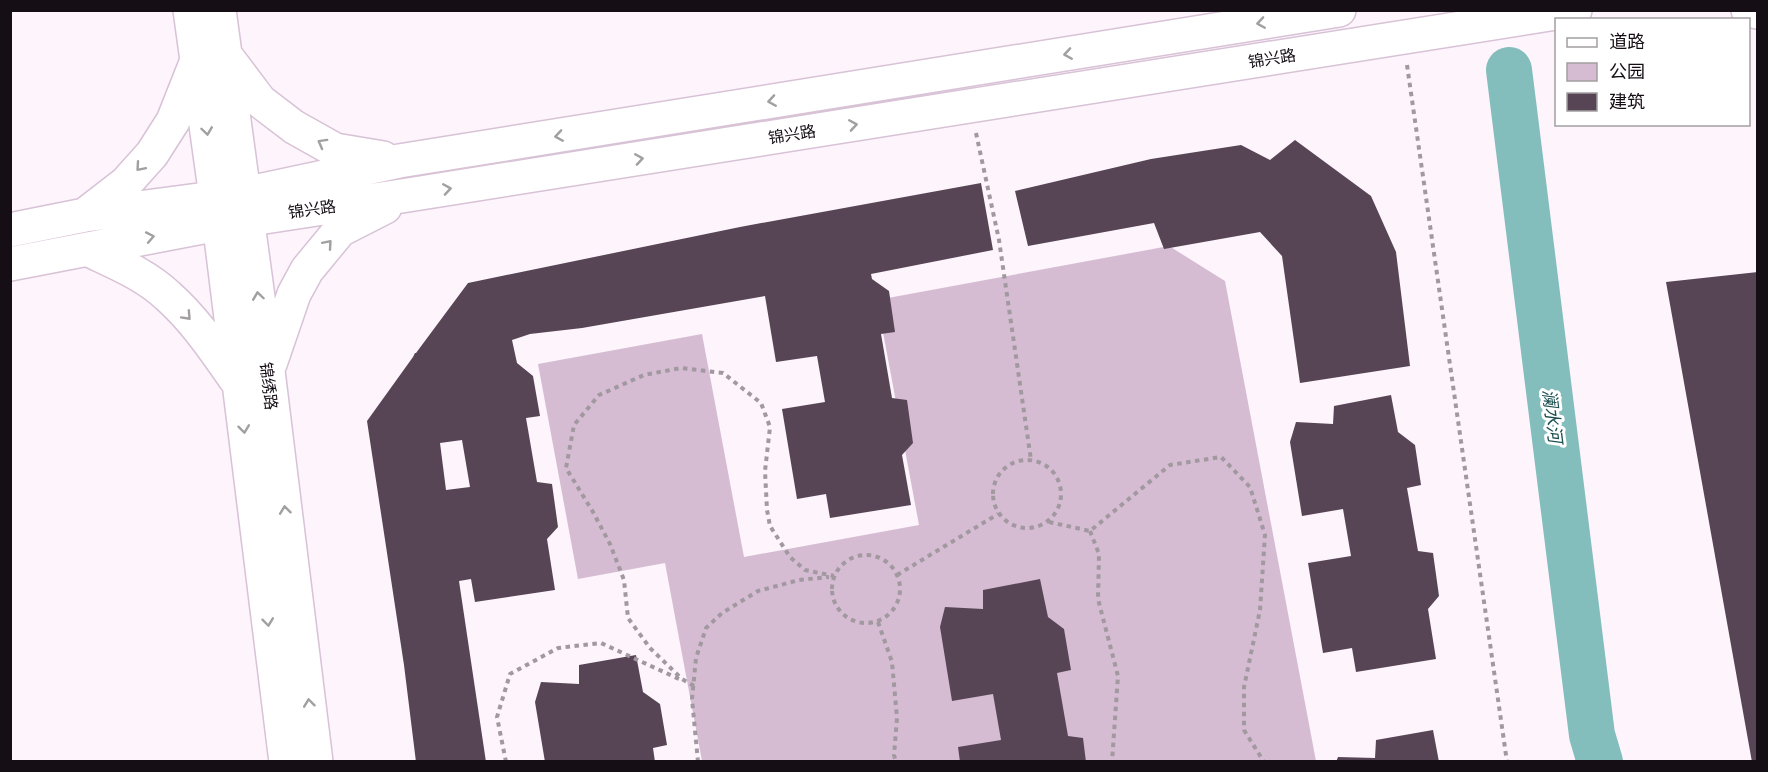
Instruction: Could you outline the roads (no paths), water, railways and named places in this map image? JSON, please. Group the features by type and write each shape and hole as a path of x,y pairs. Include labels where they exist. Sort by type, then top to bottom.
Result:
{"street":[{"name":"锦绣路","path":"190,10 210,57 231,208 268,371 316,762"},
{"name":"锦绣路","path":"210,57 219,10"},
{"name":"锦兴路","path":"10,264 87,249 399,161 1339,10"},
{"name":"锦兴路","path":"10,230 85,215 231,208 408,195 1575,10"},
{"path":"1748,10 1758,12"},
{"path":"85,215 126,183 152,154 210,57 294,128 334,150 399,161"},
{"path":"268,371 294,294 307,270 340,231 408,195"},
{"name":"锦绣路","path":"231,208 238,382 286,762"},
{"path":"87,249 136,273 167,295 204,334 238,382"}],"waterway":[{"name":"澜水河","path":"1509,70 1592,735 1600,762"}]}
